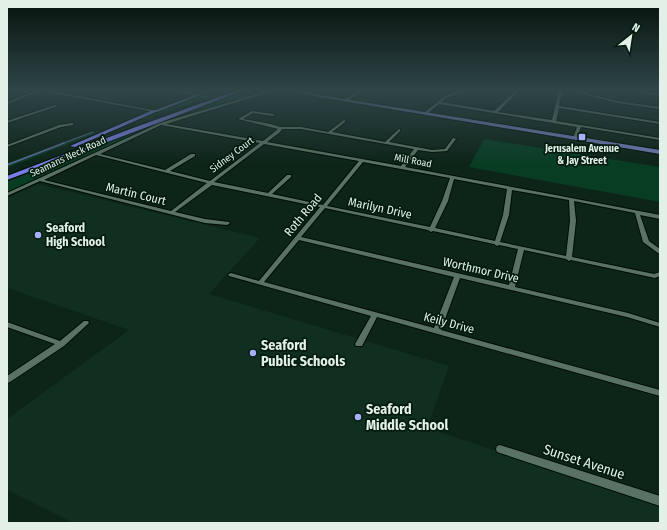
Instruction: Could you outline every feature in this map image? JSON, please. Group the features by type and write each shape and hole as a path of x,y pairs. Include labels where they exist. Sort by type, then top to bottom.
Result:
{"highway":[{"path":"28,165 145,115"},
{"path":"7,173 162,115"},
{"path":"7,178 174,115"}],"main road":[{"path":"436,115 660,152"}],"street":[{"path":"7,122 29,115"},
{"name":"Seamans Neck Road","path":"7,195 162,124 190,115"},
{"name":"Sidney Court","path":"171,213 279,132 280,128 240,119 247,115"},
{"path":"511,115 660,139"},
{"path":"554,122 555,115"},
{"path":"610,115 660,122"},
{"path":"329,133 344,121"},
{"path":"7,146 60,126 72,124"},
{"name":"Mill Road","path":"162,124 660,217"},
{"path":"575,138 579,126"},
{"path":"280,128 301,128 432,151 446,150 454,139"},
{"path":"386,143 399,130"},
{"path":"7,141 14,143"},
{"path":"402,168 417,148"},
{"name":"Marilyn Drive","path":"96,154 211,183 431,230 654,276 660,274"},
{"path":"165,172 193,155"},
{"name":"Roth Road","path":"260,283 362,161"},
{"path":"269,195 289,176"},
{"path":"431,230 445,201 452,178"},
{"name":"Martin Court","path":"40,180 204,221 227,223"},
{"path":"497,244 506,215 510,188"},
{"path":"569,259 573,221 571,200"},
{"path":"637,213 646,242 660,252"},
{"name":"Worthmor Drive","path":"297,238 628,315 660,325"},
{"path":"511,288 521,249"},
{"name":"Keily Drive","path":"231,275 660,393"},
{"path":"437,331 458,275"},
{"path":"359,344 376,314"},
{"path":"7,380 60,344 86,323"},
{"path":"7,324 60,344"},
{"name":"Sunset Avenue","path":"500,450 660,501"}],"shaded area":[{"path":"148,115 157,115 111,131"},
{"path":"178,115 183,115 160,123 7,193 7,182 127,133"},
{"path":"102,129 96,133 7,168 7,163"},
{"path":"484,139 660,167 660,202 469,167"},
{"name":"Seaford Public Schools","path":"38,184 260,238 209,294 449,366 427,428 660,505 660,523 74,523 7,490 7,419 129,330 7,288 7,198"}],"waterway":[{"path":"61,144 93,132"},
{"path":"7,165 64,143"}],"place":[{"name":"Jerusalem Avenue & Jay Street","path":"582,137"},
{"name":"Seaford High School","path":"38,235"},
{"name":"Seaford Public Schools","path":"253,353"},
{"name":"Seaford Middle School","path":"358,417"}]}
